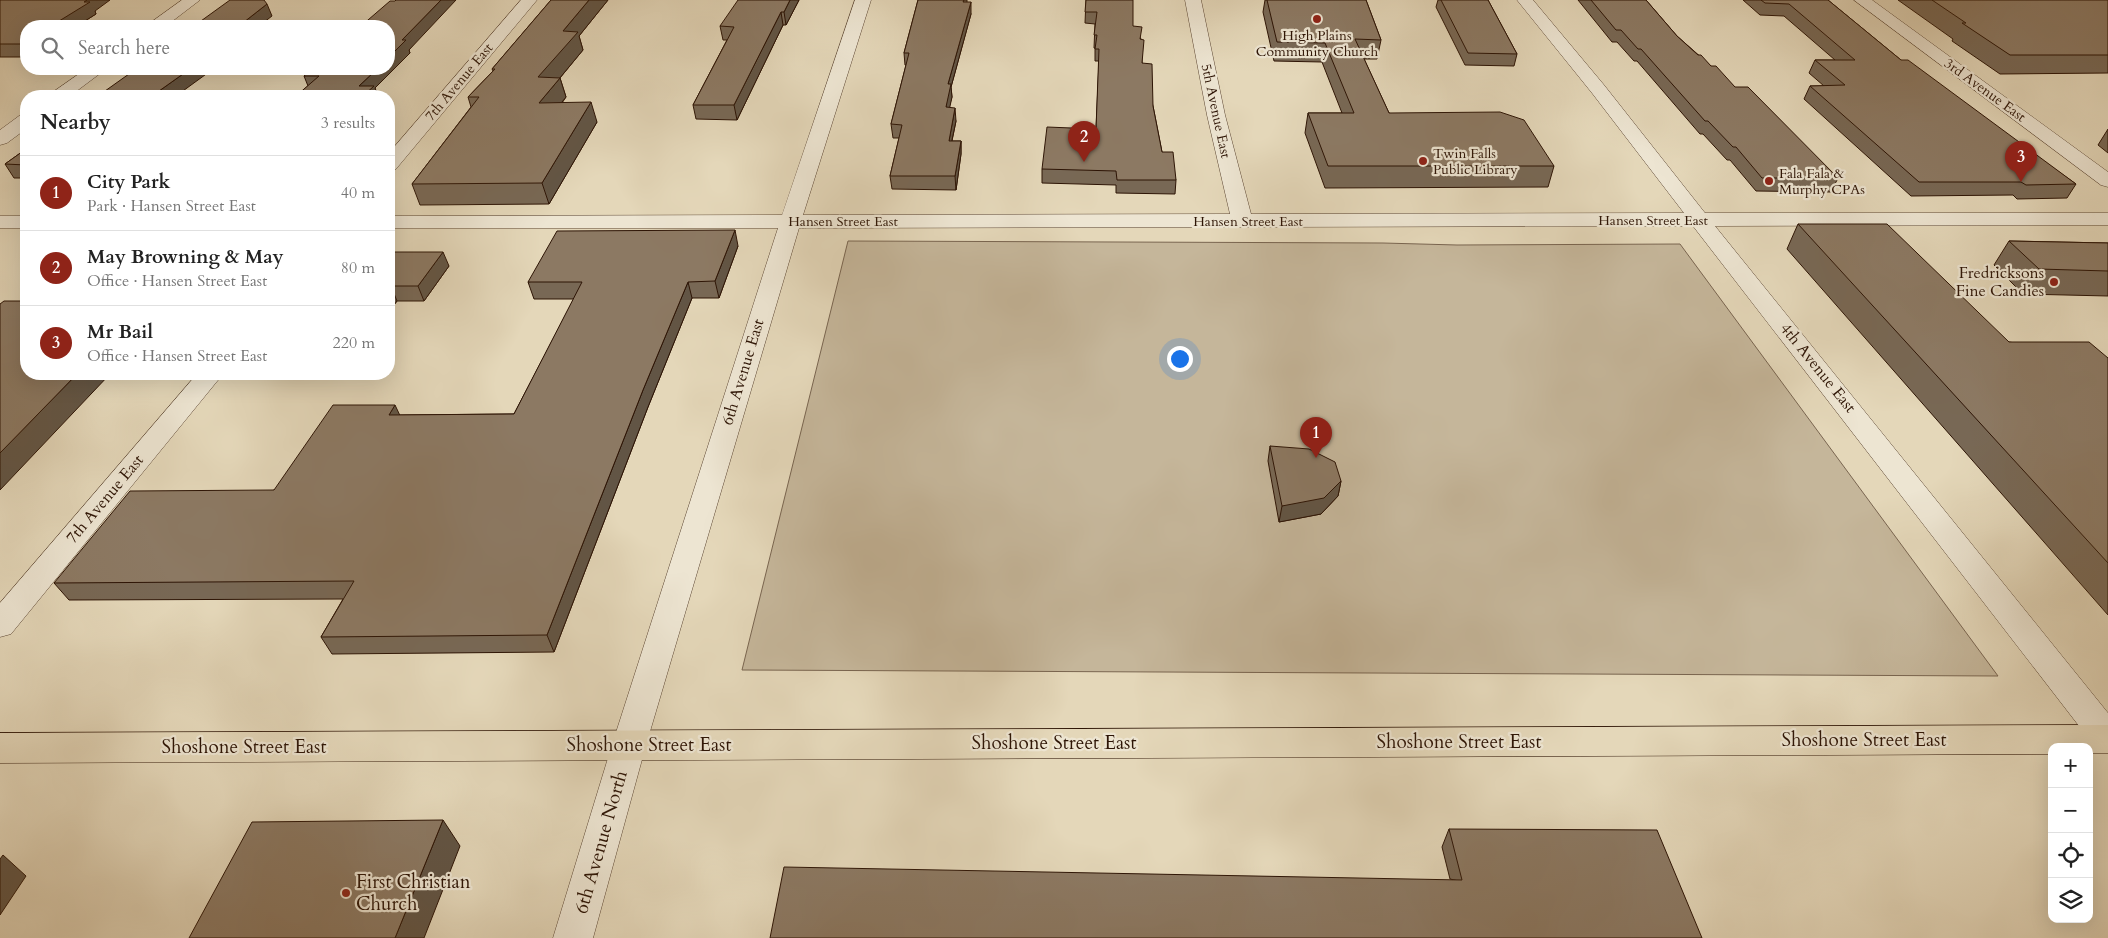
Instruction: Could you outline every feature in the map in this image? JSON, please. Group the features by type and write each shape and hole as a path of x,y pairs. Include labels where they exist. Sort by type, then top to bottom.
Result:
{"main road":[{"name":"Shoshone Street East","path":"0,748 2108,739"}],"street":[{"path":"164,20 192,0"},
{"name":"7th Avenue East","path":"395,158 529,0"},
{"name":"6th Avenue East","path":"629,745 761,312 863,0"},
{"name":"5th Avenue East","path":"1193,0 1216,115 1242,221"},
{"name":"4th Avenue East","path":"1525,0 1652,157 2108,739"},
{"name":"3rd Avenue East","path":"1862,0 2108,181"},
{"path":"67,90 89,75"},
{"path":"0,139 20,124"},
{"name":"Hansen Street East","path":"395,222 2108,219"},
{"path":"0,222 20,222"},
{"name":"7th Avenue East","path":"0,625 205,380"},
{"name":"6th Avenue North","path":"573,938 629,745"}],"shaded area":[{"path":"848,241 1383,243 1457,245 1680,244 1998,676 742,670"}],"building":[{"path":"0,0 87,0 84,2 90,2 61,20 20,20 20,44 0,44"},
{"path":"230,0 264,0 267,4 247,20 202,20"},
{"path":"441,0 402,40 406,40 395,51 395,20 368,20 390,1"},
{"path":"551,0 589,0 563,31 578,32 538,77 560,78 539,103 591,102 542,183 412,184 479,97 468,97 495,69 492,69"},
{"path":"738,0 790,0 784,12 781,12 734,105 693,105 734,27 720,26"},
{"path":"918,0 964,0 963,2 971,2 948,84 951,84 946,107 955,108 949,141 961,141 955,176 890,176 902,125 891,124 909,53 904,53"},
{"path":"1086,0 1133,0 1133,26 1142,27 1140,39 1144,40 1142,63 1152,64 1153,106 1162,152 1173,152 1176,180 1117,180 1116,171 1042,169 1047,127 1096,129 1099,49 1095,49 1097,35 1094,35 1097,12 1085,12"},
{"path":"1267,0 1366,0 1381,40 1355,39 1389,113 1500,112 1524,120 1554,166 1328,166 1308,113 1354,113 1325,43 1277,42"},
{"path":"1441,0 1488,0 1517,54 1468,53"},
{"path":"1591,0 1646,0 1677,36 1698,55 1701,55 1711,66 1716,66 1735,87 1748,87 1838,178 1762,178 1736,147 1733,147 1708,121 1705,121 1641,49 1638,49 1621,30 1616,30"},
{"path":"1761,0 1828,0 1901,60 1908,60 2076,184 2026,185 2021,182 1919,182 1810,86 1845,85 1815,60 1855,60 1789,4 1765,3"},
{"path":"1932,0 2108,0 2108,55 2010,55 1962,23 1966,23"},
{"path":"128,75 182,75 160,90 106,90"},
{"path":"371,75 359,86 374,86 370,90 303,90 319,76 304,76"},
{"path":"20,153 20,165 5,164"},
{"path":"1798,224 1887,224 2009,342 2089,342 2108,358 2108,563"},
{"path":"735,230 715,281 688,282 643,390 547,635 321,637 354,581 54,583 130,491 274,490 333,405 395,405 389,415 514,414 582,282 528,282 557,231"},
{"path":"2009,241 2108,243 2108,271 2039,269"},
{"path":"395,252 443,252 418,286 395,286"},
{"path":"4,301 20,301 20,380 71,380 0,453 0,304"},
{"path":"1270,446 1309,449 1335,462 1341,481 1324,498 1282,506"},
{"name":"First Christian Church","path":"443,820 395,938 189,938 252,822"},
{"path":"1449,829 1657,830 1702,938 770,938 784,867 1462,880"}],"place":[{"name":"High Plains Community Church","path":"1317,19"},
{"name":"Twin Falls Public Library","path":"1423,161"},
{"name":"May Browning & May","path":"1084,162"},
{"name":"Fala Fala & Murphy CPAs","path":"1769,181"},
{"name":"Mr Bail","path":"2021,182"},
{"name":"Fredricksons Fine Candies","path":"2054,282"},
{"name":"City Park","path":"1316,458"},
{"name":"First Christian Church","path":"346,893"}]}
